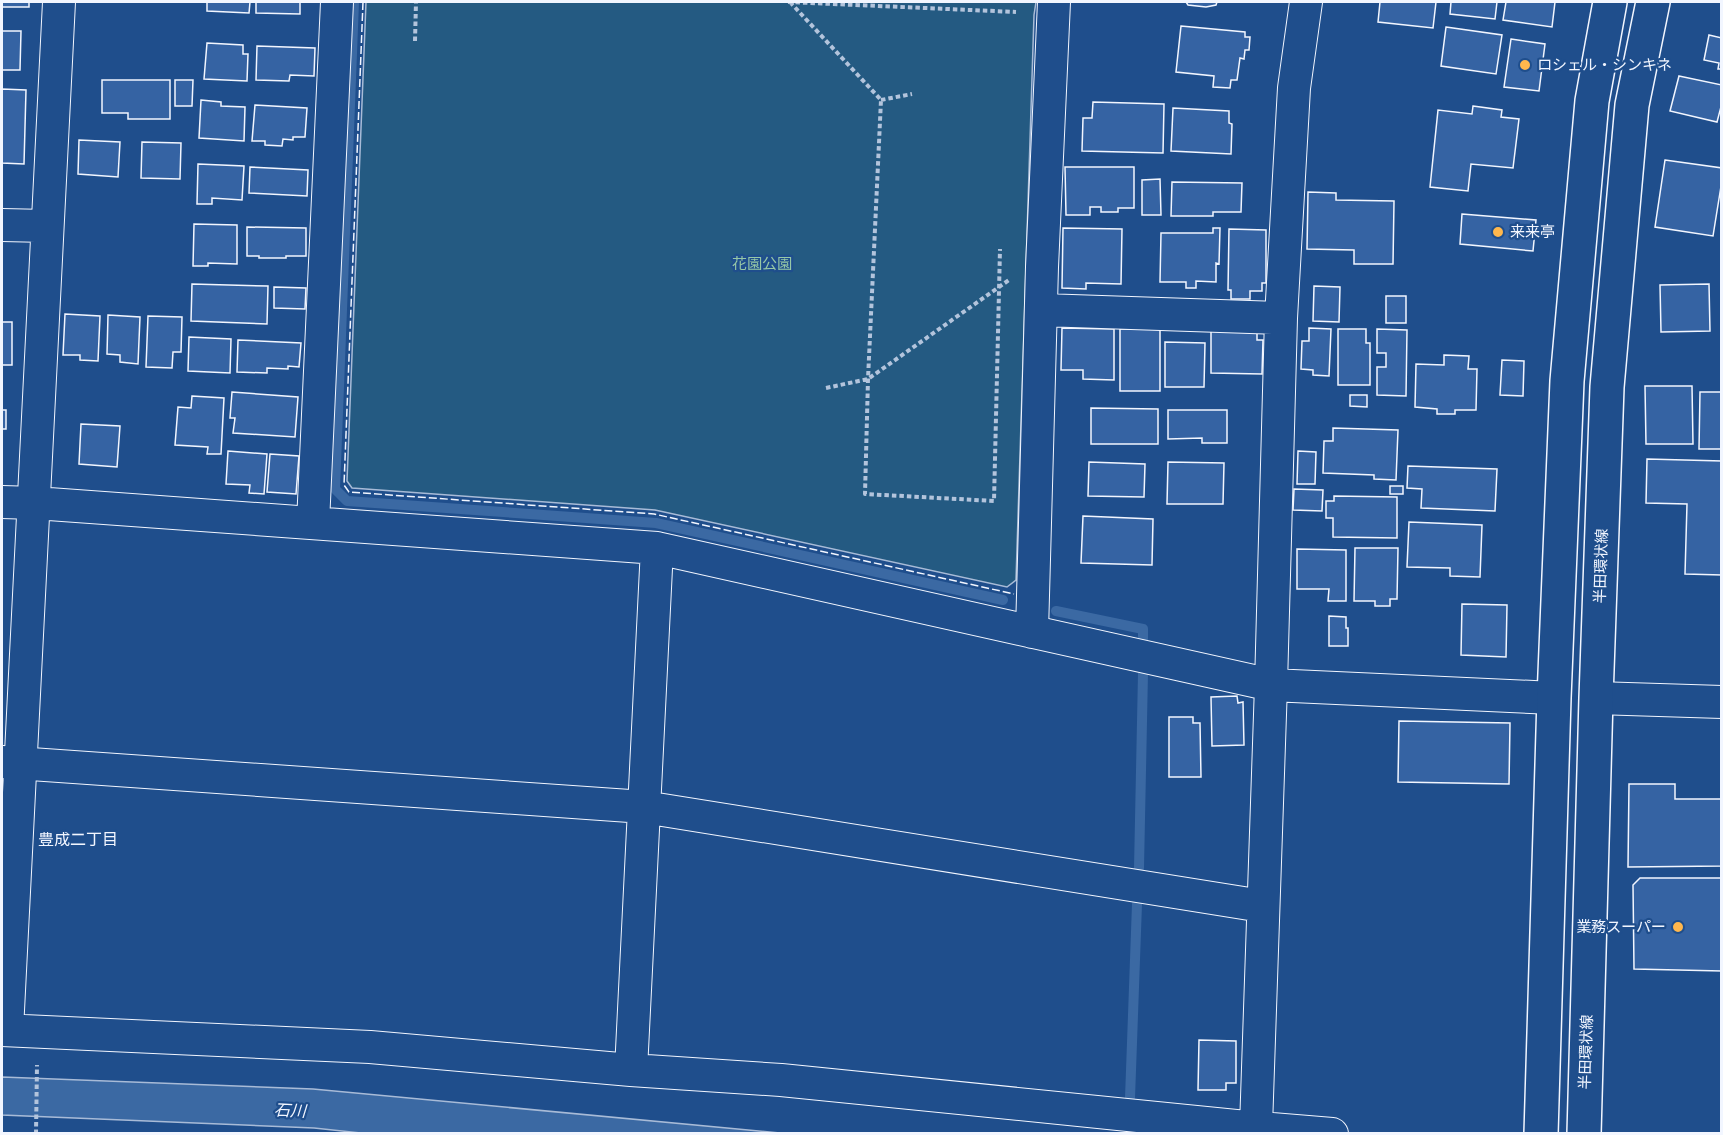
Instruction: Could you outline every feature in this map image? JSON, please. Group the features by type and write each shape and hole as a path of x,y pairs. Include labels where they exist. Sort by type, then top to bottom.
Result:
{"main road":[{"path":"1541,1134 1554,698 1567,381 1592,101 1610,2"},
{"name":"半田環状線","path":"1584,1134 1608,375 1632,105 1653,2"}],"street":[{"path":"59,2 35,503 12,762 4,1030 370,1047 631,1070 781,1080 1332,1134"},
{"path":"313,523 336,2"},
{"path":"1032,632 1043,256 1054,2"},
{"path":"1256,1127 1281,318 1294,88 1306,2"},
{"path":"2,225 47,226"},
{"path":"1042,310 1281,318"},
{"path":"2,502 657,548 1271,685 1554,698"},
{"path":"631,1070 657,548"},
{"path":"1596,698 1722,702"},
{"path":"12,762 644,807 1262,906"}],"path":[{"path":"415,41 416,2"},
{"path":"790,2 1016,12"},
{"path":"790,2 881,100 865,495 994,501 1000,249"},
{"path":"881,100 912,94"},
{"path":"826,388 868,379 1017,274"},
{"path":"36,1134 38,1056"}],"green space":[{"name":"花園公園","path":"366,2 1036,2 1016,580 1007,587 655,510 352,488 347,481"}],"water":[{"name":"石川","path":"2,1077 313,1089 780,1133 370,1134 314,1128 2,1115"}],"building":[{"path":"2,2 29,2 29,7 2,7"},
{"path":"207,2 250,2 249,13 207,11"},
{"path":"256,2 300,2 300,14 256,13"},
{"path":"1186,2 1217,2 1216,5 1206,7 1188,5"},
{"path":"1380,2 1436,2 1433,28 1378,22"},
{"path":"1451,2 1497,2 1495,19 1450,14"},
{"path":"1506,2 1555,2 1552,27 1503,20"},
{"path":"1181,26 1245,32 1245,37 1250,37 1249,50 1245,50 1244,59 1240,58 1237,80 1231,80 1230,88 1213,87 1214,76 1176,72"},
{"path":"1446,27 1502,35 1496,74 1441,66"},
{"path":"2,31 21,31 20,70 2,70"},
{"path":"1709,35 1722,38 1722,69 1718,69 1719,63 1704,60"},
{"name":"ロシェル・シンキネ","path":"1511,39 1545,44 1539,91 1504,87"},
{"path":"207,43 243,45 243,54 248,54 247,81 204,79"},
{"path":"257,46 315,48 314,76 290,75 289,81 256,80"},
{"path":"1679,76 1722,85 1722,103 1717,122 1670,111"},
{"path":"102,80 170,80 170,119 128,119 128,113 102,113"},
{"path":"175,80 193,80 192,106 175,106"},
{"path":"2,89 26,90 24,164 2,163"},
{"path":"201,100 221,102 221,106 245,107 244,141 199,138"},
{"path":"1093,102 1164,104 1163,153 1082,151 1083,118 1092,118"},
{"path":"255,105 307,108 305,137 293,137 293,140 283,139 282,146 265,145 265,141 252,141"},
{"path":"1473,106 1502,110 1501,117 1519,119 1513,168 1471,164 1468,191 1430,187 1438,110 1472,114"},
{"path":"1173,108 1229,111 1229,123 1232,124 1231,154 1171,151"},
{"path":"79,140 120,142 118,177 78,174"},
{"path":"142,142 181,143 180,179 141,178"},
{"path":"1665,160 1722,168 1713,236 1655,227"},
{"path":"198,164 244,166 242,200 212,198 212,204 197,204"},
{"path":"250,167 308,170 307,196 249,193"},
{"path":"1065,167 1134,167 1134,208 1118,208 1118,212 1101,212 1101,207 1090,207 1090,215 1066,215"},
{"path":"1160,179 1161,215 1142,215 1142,180"},
{"path":"1172,182 1242,183 1241,212 1213,212 1213,216 1171,216"},
{"path":"1308,192 1336,193 1336,200 1394,201 1393,264 1354,264 1354,250 1307,249"},
{"name":"来来亭","path":"1462,214 1536,220 1533,251 1460,244"},
{"path":"194,224 237,225 237,264 208,263 208,266 193,266"},
{"path":"247,227 306,228 306,256 259,258 259,256 247,256"},
{"path":"1063,228 1122,229 1121,284 1086,283 1086,289 1062,288"},
{"path":"1213,228 1220,228 1216,282 1196,281 1196,288 1186,288 1186,282 1160,282 1161,233 1213,233"},
{"path":"1229,229 1266,230 1266,283 1262,283 1262,291 1250,291 1250,299 1231,299 1231,290 1228,290"},
{"path":"192,284 268,286 267,324 191,321"},
{"path":"1709,284 1710,331 1661,332 1660,285"},
{"path":"1314,286 1340,287 1339,322 1313,321"},
{"path":"274,287 306,288 305,309 274,308"},
{"path":"1386,296 1406,296 1406,323 1386,323"},
{"path":"65,314 100,316 98,361 80,360 80,355 63,355"},
{"path":"108,315 140,317 138,364 120,362 120,355 107,354"},
{"path":"148,316 182,317 181,352 173,352 172,368 146,367"},
{"path":"2,322 12,322 12,365 2,365"},
{"path":"1062,328 1114,329 1114,380 1083,379 1083,370 1061,370"},
{"path":"1309,328 1331,329 1329,376 1313,375 1313,370 1301,369 1302,341 1309,341"},
{"path":"1120,329 1160,329 1160,391 1120,391"},
{"path":"1338,329 1366,329 1366,343 1370,343 1370,385 1338,385"},
{"path":"1377,329 1407,330 1406,396 1377,395 1377,367 1386,367 1386,353 1377,353"},
{"path":"1211,331 1257,332 1257,340 1263,340 1262,374 1211,373"},
{"path":"189,337 231,339 230,373 188,371"},
{"path":"238,340 301,343 299,367 267,368 267,373 237,372"},
{"path":"1165,342 1205,343 1204,387 1165,387"},
{"path":"1444,355 1469,356 1468,369 1477,369 1476,410 1455,410 1455,414 1437,414 1437,409 1415,407 1416,364 1444,365"},
{"path":"1502,360 1524,361 1523,396 1500,395"},
{"path":"1645,386 1692,386 1693,444 1646,444"},
{"path":"232,392 298,397 295,437 233,433 235,418 230,418"},
{"path":"1700,392 1722,392 1722,449 1699,449"},
{"path":"1350,395 1367,395 1367,407 1350,406"},
{"path":"192,396 224,398 221,454 207,454 208,447 175,445 178,407 191,408"},
{"path":"1091,408 1158,409 1158,444 1091,444"},
{"path":"2,410 6,410 6,429 2,429"},
{"path":"1168,410 1227,410 1227,443 1202,443 1202,438 1168,439"},
{"path":"81,424 120,426 117,467 79,464"},
{"path":"1333,428 1398,430 1396,480 1374,479 1374,475 1323,473 1324,441 1333,441"},
{"path":"228,451 267,454 264,494 249,493 250,485 226,484"},
{"path":"1298,451 1316,452 1315,484 1297,484"},
{"path":"270,454 299,456 296,494 267,492"},
{"path":"1647,459 1722,461 1722,575 1685,574 1687,504 1646,503"},
{"path":"1089,462 1145,464 1144,497 1088,496"},
{"path":"1168,462 1224,463 1223,504 1167,504"},
{"path":"1408,466 1497,469 1495,511 1421,508 1422,489 1407,488"},
{"path":"1390,486 1403,486 1403,494 1390,494"},
{"path":"1294,489 1323,490 1322,511 1293,510"},
{"path":"1334,496 1397,497 1397,538 1333,537 1333,518 1326,518 1326,501 1334,501"},
{"path":"1083,516 1153,519 1152,565 1081,563"},
{"path":"1409,522 1482,525 1480,577 1450,576 1450,568 1407,567"},
{"path":"1355,548 1398,548 1397,599 1390,599 1390,606 1375,606 1375,601 1354,601"},
{"path":"1297,549 1346,550 1346,601 1328,601 1329,589 1297,589"},
{"path":"1462,604 1507,605 1506,657 1461,655"},
{"path":"1329,616 1346,617 1348,646 1329,646"},
{"path":"1237,696 1238,703 1243,702 1244,745 1212,746 1211,697"},
{"path":"1169,717 1193,717 1193,723 1200,723 1201,777 1169,777"},
{"path":"1399,721 1510,723 1509,784 1398,782"},
{"path":"1629,784 1675,784 1675,799 1722,799 1722,866 1628,867"},
{"name":"業務スーパー","path":"1640,878 1722,878 1722,971 1634,969 1633,885"},
{"path":"1199,1040 1236,1041 1236,1083 1226,1083 1226,1090 1198,1090"}],"waterway":[{"path":"354,2 335,489 347,501 656,523 1003,600"},
{"path":"1056,611 1143,629 1143,642"},
{"path":"1139,868 1143,673"},
{"path":"1130,1098 1137,904"}],"fence":[{"path":"363,2 344,485 349,492 654,514 1014,594"}],"place":[{"name":"ロシェル・シンキネ","path":"1525,65"},
{"name":"来来亭","path":"1498,232"},
{"name":"業務スーパー","path":"1678,927"}],"district":[{"name":"豊成二丁目","path":"78,839"}]}
